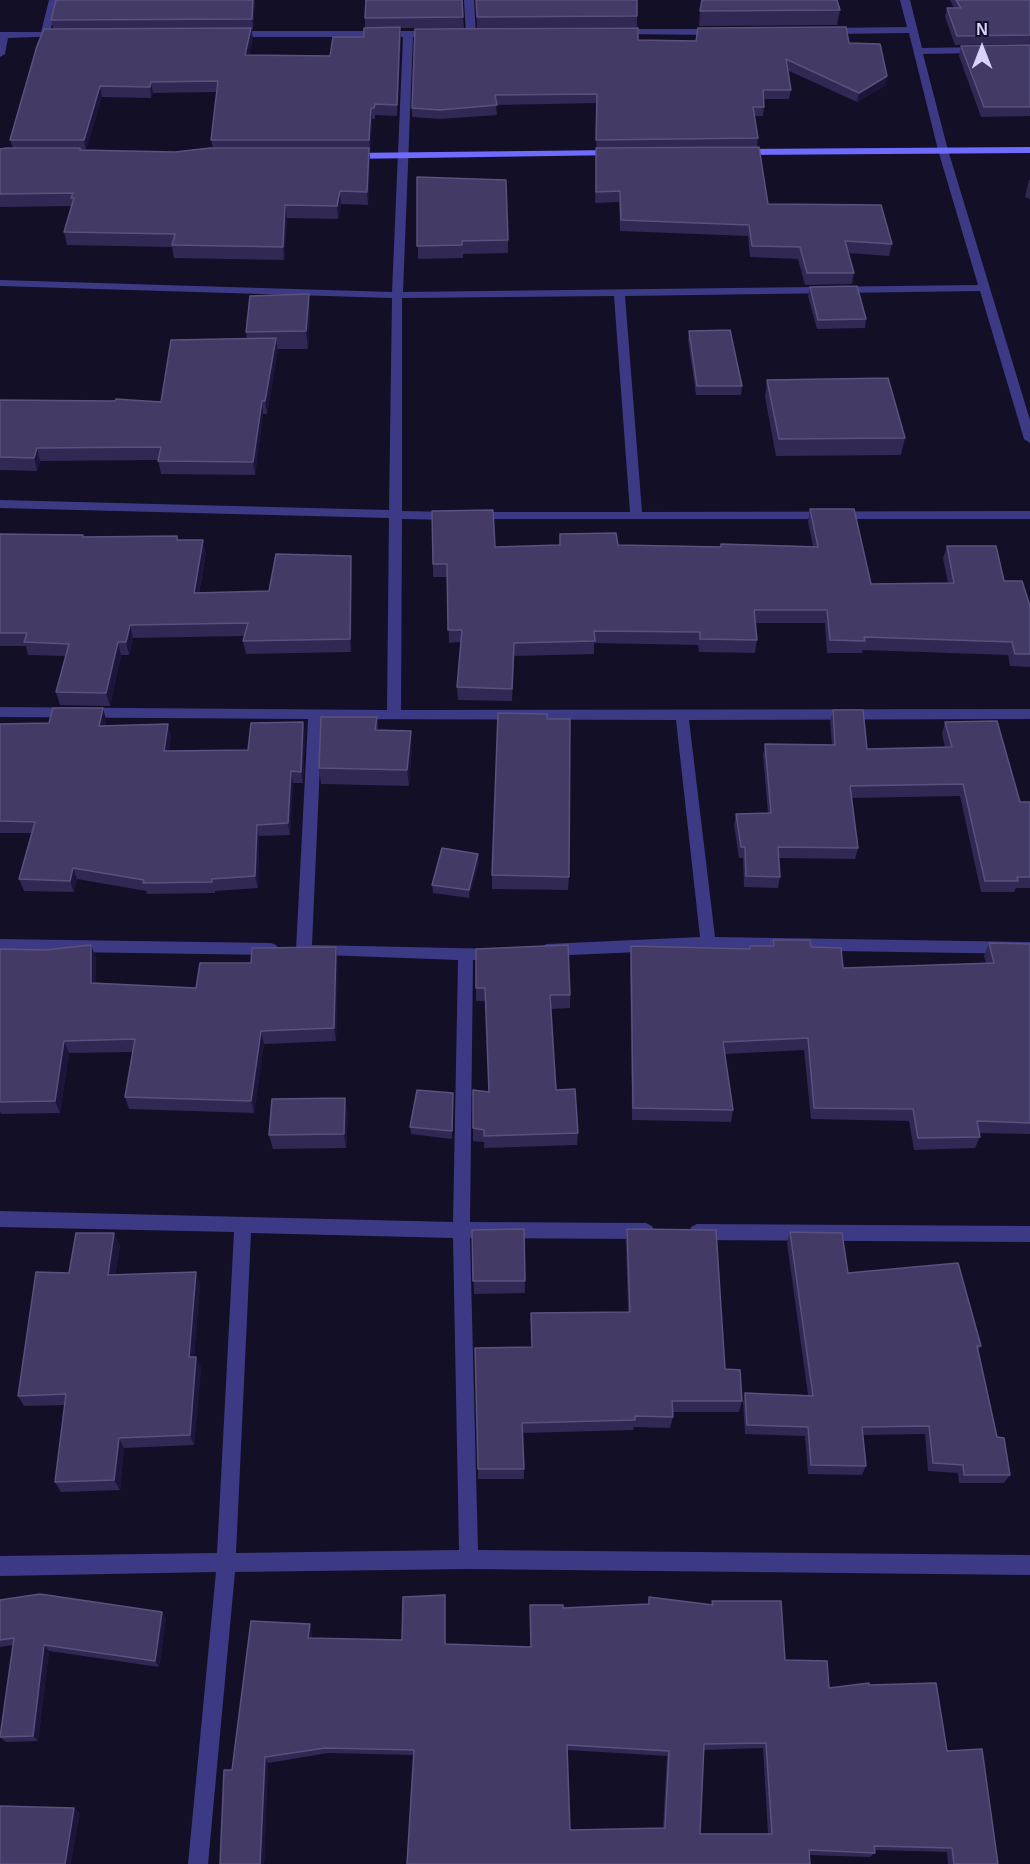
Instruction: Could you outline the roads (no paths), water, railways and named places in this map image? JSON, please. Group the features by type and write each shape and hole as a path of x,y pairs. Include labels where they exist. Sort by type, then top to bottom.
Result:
{"main road":[{"path":"727,152 1030,150"},
{"path":"333,156 631,153"}],"street":[{"path":"45,34 54,0"},
{"path":"460,34 469,0"},
{"path":"905,0 920,51 943,150 1030,439"},
{"path":"817,31 912,30"},
{"path":"602,33 733,31"},
{"path":"0,54 2,36 69,34"},
{"path":"221,34 483,34"},
{"path":"394,716 397,296 408,35"},
{"path":"920,51 986,50"},
{"path":"0,283 397,296 619,291 986,288"},
{"path":"619,291 636,516"},
{"path":"0,504 395,516 1030,515"},
{"path":"0,712 394,716 1030,714"},
{"path":"292,950 315,715"},
{"path":"682,716 708,943"},
{"path":"535,951 708,943 1030,948"},
{"path":"0,945 466,954 512,952"},
{"path":"466,954 461,1230 469,1559"},
{"path":"0,1219 461,1230 1030,1234"},
{"path":"198,1864 226,1564 243,1226"},
{"path":"0,1566 469,1559 1030,1565"}]}
